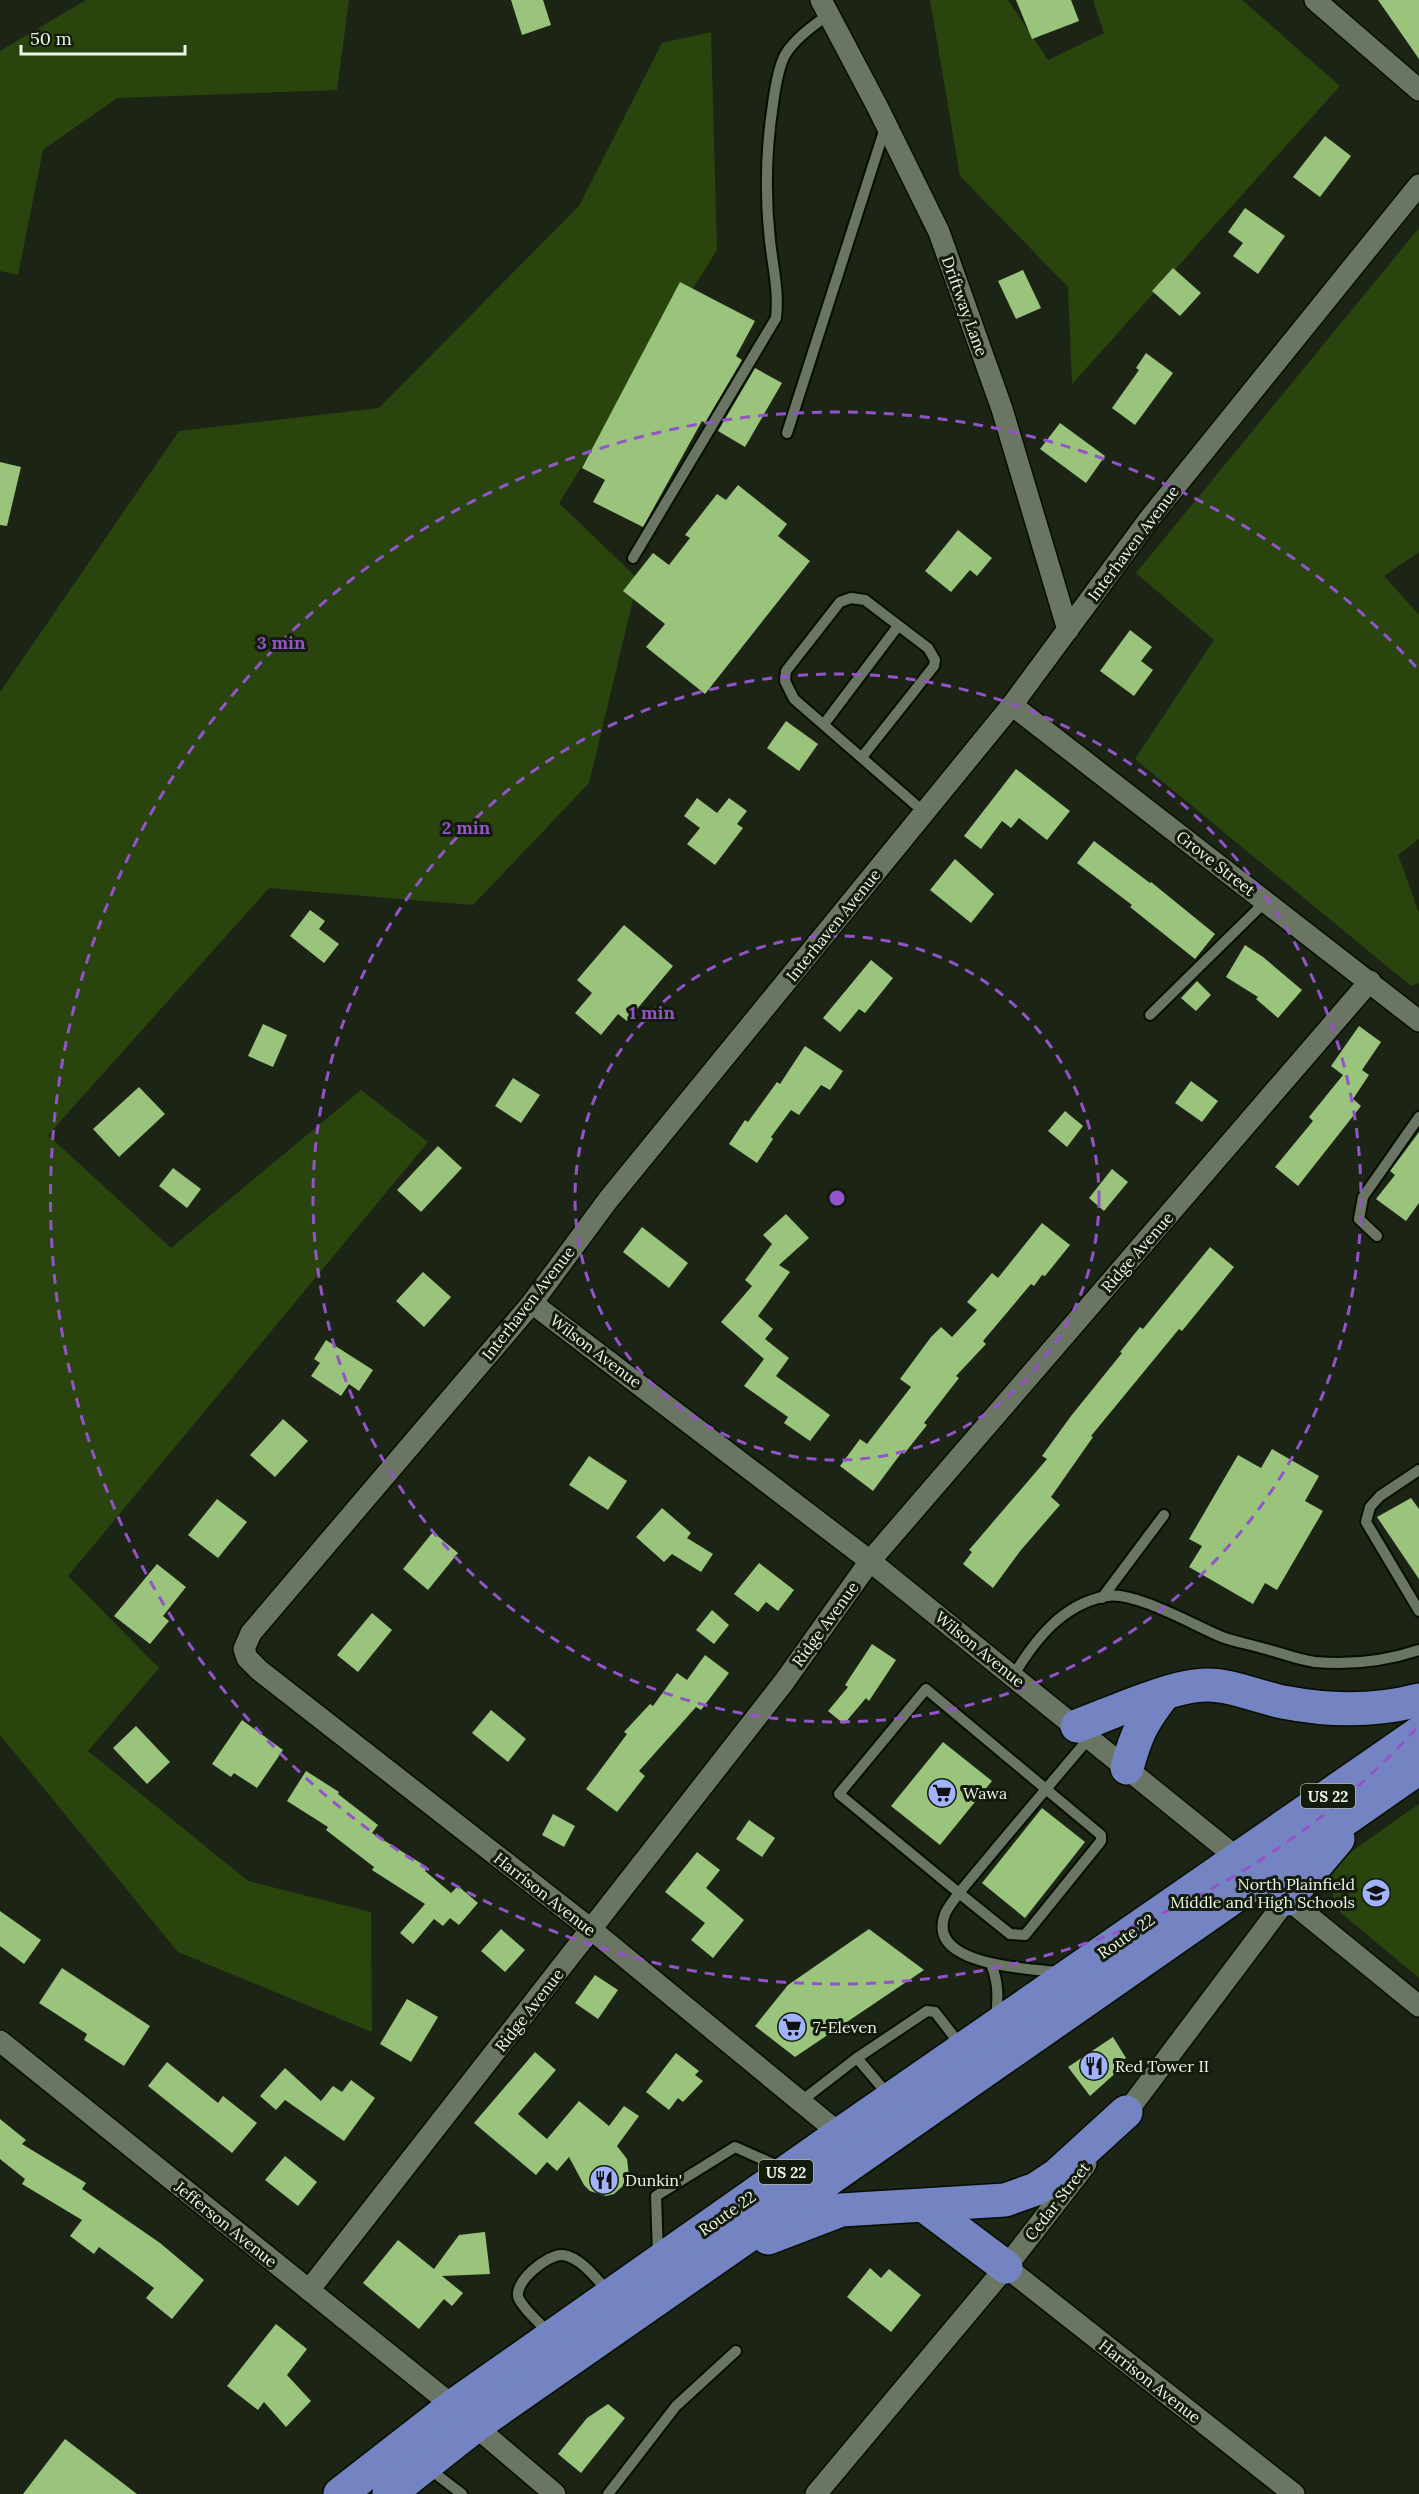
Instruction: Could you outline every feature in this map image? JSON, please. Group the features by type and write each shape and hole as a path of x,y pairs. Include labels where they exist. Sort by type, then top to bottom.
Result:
{"highway":[{"path":"1084,1731 1163,1695 1189,1686 1210,1685 1283,1702 1359,1710 1419,1700"},
{"path":"1127,1768 1134,1741 1143,1721 1163,1695"},
{"name":"US 22","path":"389,2494 425,2466 464,2416 724,2254 1250,1868 1419,1733"},
{"name":"US 22","path":"1250,1868 1366,1805 1419,1768"},
{"path":"1287,1899 1366,1805"},
{"name":"Route 22","path":"340,2494 464,2416 552,2336 840,2134 1073,1974 1250,1868"},
{"path":"724,2254 841,2210 877,2206 926,2206 1005,2200 1036,2189 1057,2175 1126,2112"},
{"path":"926,2206 1006,2267"}],"street":[{"path":"1315,0 1419,90"},
{"name":"Driftway Lane","path":"824,7 939,232 1002,408 1068,630"},
{"name":"Interhaven Avenue","path":"247,1658 244,1649 251,1633 532,1303 608,1200 1012,705 1150,518 1419,185"},
{"name":"Grove Street","path":"1012,705 1419,1020"},
{"name":"Ridge Avenue","path":"309,2290 784,1682 870,1561 1370,981"},
{"name":"Wilson Avenue","path":"532,1303 870,1561 1084,1731 1419,2006"},
{"name":"Harrison Avenue","path":"247,1658 259,1670 592,1930 840,2134"},
{"name":"Cedar Street","path":"816,2494 1006,2267 1287,1899"},
{"name":"Jefferson Avenue","path":"0,2041 464,2416 555,2494"},
{"name":"Harrison Avenue","path":"1006,2267 1294,2494"}],"lane":[{"path":"633,558 776,318 778,297 770,242 767,142 775,91 784,56 824,7"},
{"path":"787,432 886,125"},
{"path":"862,758 934,666 932,654 865,600 856,597 840,602 786,671 784,676 787,688 794,699 924,812"},
{"path":"824,724 898,626"},
{"path":"1150,1016 1266,901"},
{"path":"1377,1236 1359,1219 1363,1197 1419,1117"},
{"path":"1419,1470 1380,1496 1370,1506 1366,1522 1419,1611"},
{"path":"1102,1598 1164,1515"},
{"path":"1013,1676 1030,1649 1049,1626 1081,1604 1121,1596 1172,1613 1223,1637 1314,1662 1374,1661 1419,1650"},
{"path":"926,1689 1101,1835 1101,1841 1082,1857 1052,1894 1025,1935 1010,1934 959,1893 839,1794 926,1689"},
{"path":"1073,1974 991,1964 963,1954 950,1945 944,1936 944,1915 959,1893 997,1848 1016,1833 1030,1815 1084,1731"},
{"path":"997,1848 1006,1856"},
{"path":"982,1866 991,1874"},
{"path":"991,1964 997,1977 998,1991 995,2028"},
{"path":"800,2102 857,2058 927,2011 935,2012 964,2049"},
{"path":"857,2058 891,2099"},
{"path":"658,2261 656,2196 735,2147 788,2170"},
{"path":"552,2336 518,2298 517,2289 521,2280 554,2255 564,2255 579,2262 612,2294"},
{"path":"608,2494 676,2406 736,2351"},
{"path":"425,2466 462,2494"}],"green space":[{"path":"86,0 349,0 337,90 117,98 43,150 18,275 0,271 0,51"},
{"path":"930,0 1008,0 1048,60 1104,33 1093,0 1242,0 1340,86 1072,384 1068,287 960,176"},
{"path":"711,32 717,250 559,503 638,579 589,783 473,905 269,888 48,1135 171,1248 361,1090 428,1142 68,1576 159,1668 88,1751 248,1881 371,1912 372,2032 178,1952 0,1735 0,692 179,431 379,408 579,206 662,43"},
{"path":"1419,228 1419,552 1384,576 1419,615 1419,839 1398,855 1419,913 1419,983 1411,986 1135,759 1214,640 1136,573"},
{"name":"North Plainfield Middle and High Schools","path":"1419,1804 1419,1978 1335,1908 1330,1877 1348,1854"}],"building":[{"path":"511,0 543,0 551,25 522,35"},
{"path":"1016,0 1071,0 1079,21 1032,39"},
{"path":"1378,0 1419,0 1419,59"},
{"path":"1325,136 1351,156 1320,197 1293,177"},
{"path":"1245,208 1285,236 1258,274 1233,256 1243,243 1228,232"},
{"path":"1173,268 1201,293 1180,316 1152,291"},
{"path":"1023,270 1041,308 1016,319 998,281"},
{"path":"680,282 755,321 736,356 742,360 705,423 702,421 643,527 593,502 605,480 582,468"},
{"path":"1146,353 1173,373 1135,425 1112,408 1139,370 1136,368"},
{"path":"755,368 782,383 745,447 718,431"},
{"path":"1060,423 1105,456 1086,483 1040,449"},
{"path":"0,462 21,467 7,526 0,525"},
{"path":"738,485 787,524 778,536 810,561 705,694 646,647 665,624 623,591 653,553 669,565 690,538 685,535 717,494 726,500"},
{"path":"958,530 992,558 977,576 970,570 951,592 925,571"},
{"path":"1130,630 1152,647 1141,661 1153,670 1134,696 1100,671"},
{"path":"786,721 818,744 799,771 767,748"},
{"path":"1016,769 1070,811 1047,840 1019,818 1011,828 1002,821 981,849 964,836"},
{"path":"697,798 717,813 729,798 747,811 737,824 743,828 715,865 687,844 700,828 684,816"},
{"path":"1094,841 1151,882 1215,934 1195,959 1130,907 1132,905 1077,863"},
{"path":"955,859 994,894 971,923 930,890"},
{"path":"310,910 325,921 319,929 339,944 324,963 290,936"},
{"path":"624,925 673,966 627,1021 618,1014 601,1035 575,1013 592,993 577,980"},
{"path":"1245,945 1302,990 1278,1018 1256,999 1258,997 1226,977"},
{"path":"871,960 893,978 865,1013 859,1009 840,1032 823,1018"},
{"path":"1197,981 1211,995 1196,1011 1181,998"},
{"path":"263,1024 287,1035 273,1067 248,1056"},
{"path":"1359,1026 1381,1042 1362,1070 1369,1075 1353,1099 1361,1106 1298,1186 1275,1167 1313,1121 1309,1117 1343,1075 1331,1066"},
{"path":"805,1046 843,1071 830,1090 821,1085 799,1115 791,1110 771,1137 773,1139 757,1163 729,1144 745,1120 748,1122 777,1082 780,1084"},
{"path":"513,1078 540,1095 521,1123 495,1106"},
{"path":"1191,1081 1218,1101 1202,1122 1175,1103"},
{"path":"139,1087 165,1114 119,1157 93,1129"},
{"path":"1065,1111 1083,1126 1067,1147 1048,1131"},
{"path":"1419,1132 1419,1203 1406,1221 1376,1199 1395,1175 1390,1171"},
{"path":"438,1146 462,1168 421,1212 397,1190"},
{"path":"173,1168 201,1189 187,1208 159,1186"},
{"path":"1112,1169 1128,1182 1104,1211 1089,1198"},
{"path":"786,1214 809,1238 779,1265 790,1272 758,1316 773,1329 765,1339 789,1358 776,1376 830,1415 810,1441 784,1423 788,1417 744,1386 764,1359 721,1322 752,1286 745,1280 772,1244 763,1235"},
{"path":"1042,1223 1070,1245 1045,1276 1042,1275 1034,1286 1031,1284 983,1341 986,1344 956,1376 959,1378 924,1423 927,1425 904,1454 902,1452 873,1491 840,1466 860,1439 867,1444 911,1387 900,1379 931,1337 941,1327 952,1337 977,1310 967,1302 992,1273 998,1278"},
{"path":"642,1227 688,1263 669,1288 623,1252"},
{"path":"1210,1247 1234,1267 1182,1331 1179,1329 1091,1436 1093,1437 1051,1497 1060,1505 1021,1550 993,1588 963,1564 972,1552 969,1550 1047,1459 1042,1456 1122,1353 1120,1352 1140,1327 1143,1329"},
{"path":"423,1272 451,1297 424,1327 396,1301"},
{"path":"326,1340 373,1370 359,1391 349,1384 341,1396 311,1376 320,1363 314,1359"},
{"path":"283,1419 308,1441 275,1477 250,1455"},
{"path":"1272,1449 1319,1476 1305,1501 1323,1511 1277,1590 1265,1583 1253,1604 1189,1567 1202,1546 1189,1539 1238,1455 1261,1468"},
{"path":"589,1456 627,1481 608,1510 569,1485"},
{"path":"1411,1498 1419,1509 1419,1579 1377,1517"},
{"path":"217,1499 247,1522 218,1558 188,1535"},
{"path":"662,1508 691,1533 687,1538 713,1554 701,1572 672,1554 664,1562 636,1537"},
{"path":"433,1532 458,1553 428,1590 403,1569"},
{"path":"759,1563 794,1590 778,1611 766,1602 758,1612 734,1594"},
{"path":"157,1564 186,1587 163,1616 169,1621 150,1644 114,1616"},
{"path":"712,1610 729,1625 714,1644 696,1630"},
{"path":"372,1613 392,1630 358,1672 337,1655"},
{"path":"872,1644 896,1660 869,1701 866,1698 844,1724 828,1711 848,1687 845,1685"},
{"path":"705,1655 729,1673 701,1710 696,1707 639,1771 645,1776 617,1812 586,1789 627,1734 624,1732 650,1704 653,1706 677,1673 687,1680"},
{"path":"491,1710 526,1739 508,1762 472,1733"},
{"path":"242,1720 283,1750 257,1788 234,1773 231,1777 212,1764"},
{"path":"136,1726 170,1762 147,1784 113,1748"},
{"name":"Wawa","path":"943,1742 992,1781 940,1845 891,1806"},
{"path":"306,1771 339,1792 338,1794 378,1825 372,1833 427,1867 425,1871 451,1893 458,1886 478,1903 459,1925 450,1918 443,1926 434,1919 413,1944 400,1933 425,1904 372,1870 374,1867 326,1830 328,1827 287,1801"},
{"path":"1042,1808 1085,1842 1025,1918 982,1883"},
{"path":"553,1814 575,1826 564,1847 542,1835"},
{"path":"749,1820 775,1838 762,1857 736,1839"},
{"path":"697,1852 720,1870 706,1888 744,1920 713,1958 691,1940 705,1923 665,1892"},
{"path":"0,1911 41,1940 24,1964 0,1946"},
{"path":"501,1929 525,1950 505,1972 481,1951"},
{"path":"869,1929 924,1970 795,2057 755,2026 788,1985"},
{"path":"62,1968 150,2026 124,2066 84,2040 87,2034 39,2003"},
{"path":"595,1975 618,1990 598,2019 575,2003"},
{"path":"407,1999 438,2017 411,2062 380,2044"},
{"name":"Red Tower II","path":"1113,2037 1126,2058 1117,2064 1120,2069 1090,2096 1068,2067"},
{"path":"535,2052 556,2070 518,2114 547,2139 579,2101 609,2126 624,2106 639,2116 617,2146 627,2159 629,2176 626,2183 614,2194 606,2196 590,2191 584,2185 569,2157 557,2171 547,2162 536,2175 474,2123"},
{"path":"676,2053 699,2071 695,2075 703,2081 683,2102 678,2098 669,2110 646,2092"},
{"path":"167,2062 218,2103 223,2096 257,2123 232,2153 148,2086"},
{"path":"285,2068 321,2101 333,2086 342,2092 351,2080 375,2098 344,2141 285,2100 276,2110 260,2096"},
{"path":"0,2119 26,2140 22,2144 86,2183 82,2189 160,2243 204,2280 172,2319 146,2298 154,2288 99,2247 94,2254 70,2236 82,2220 22,2184 25,2179 0,2159"},
{"path":"285,2156 317,2182 298,2206 265,2180"},
{"path":"485,2232 490,2274 442,2276 463,2293 452,2306 444,2299 419,2329 363,2283 398,2240 434,2269 459,2235"},
{"path":"870,2268 881,2278 889,2269 921,2295 891,2332 847,2297"},
{"path":"276,2324 307,2349 287,2375 311,2401 286,2427 264,2402 258,2410 227,2386"},
{"path":"608,2404 625,2418 581,2473 558,2454 587,2418"},
{"path":"65,2439 137,2494 23,2494"}],"place":[{"name":"Wawa","path":"942,1793"},
{"name":"North Plainfield Middle and High Schools","path":"1376,1893"},
{"name":"7-Eleven","path":"792,2027"},
{"name":"Red Tower II","path":"1094,2066"},
{"name":"Dunkin'","path":"604,2180"}]}
